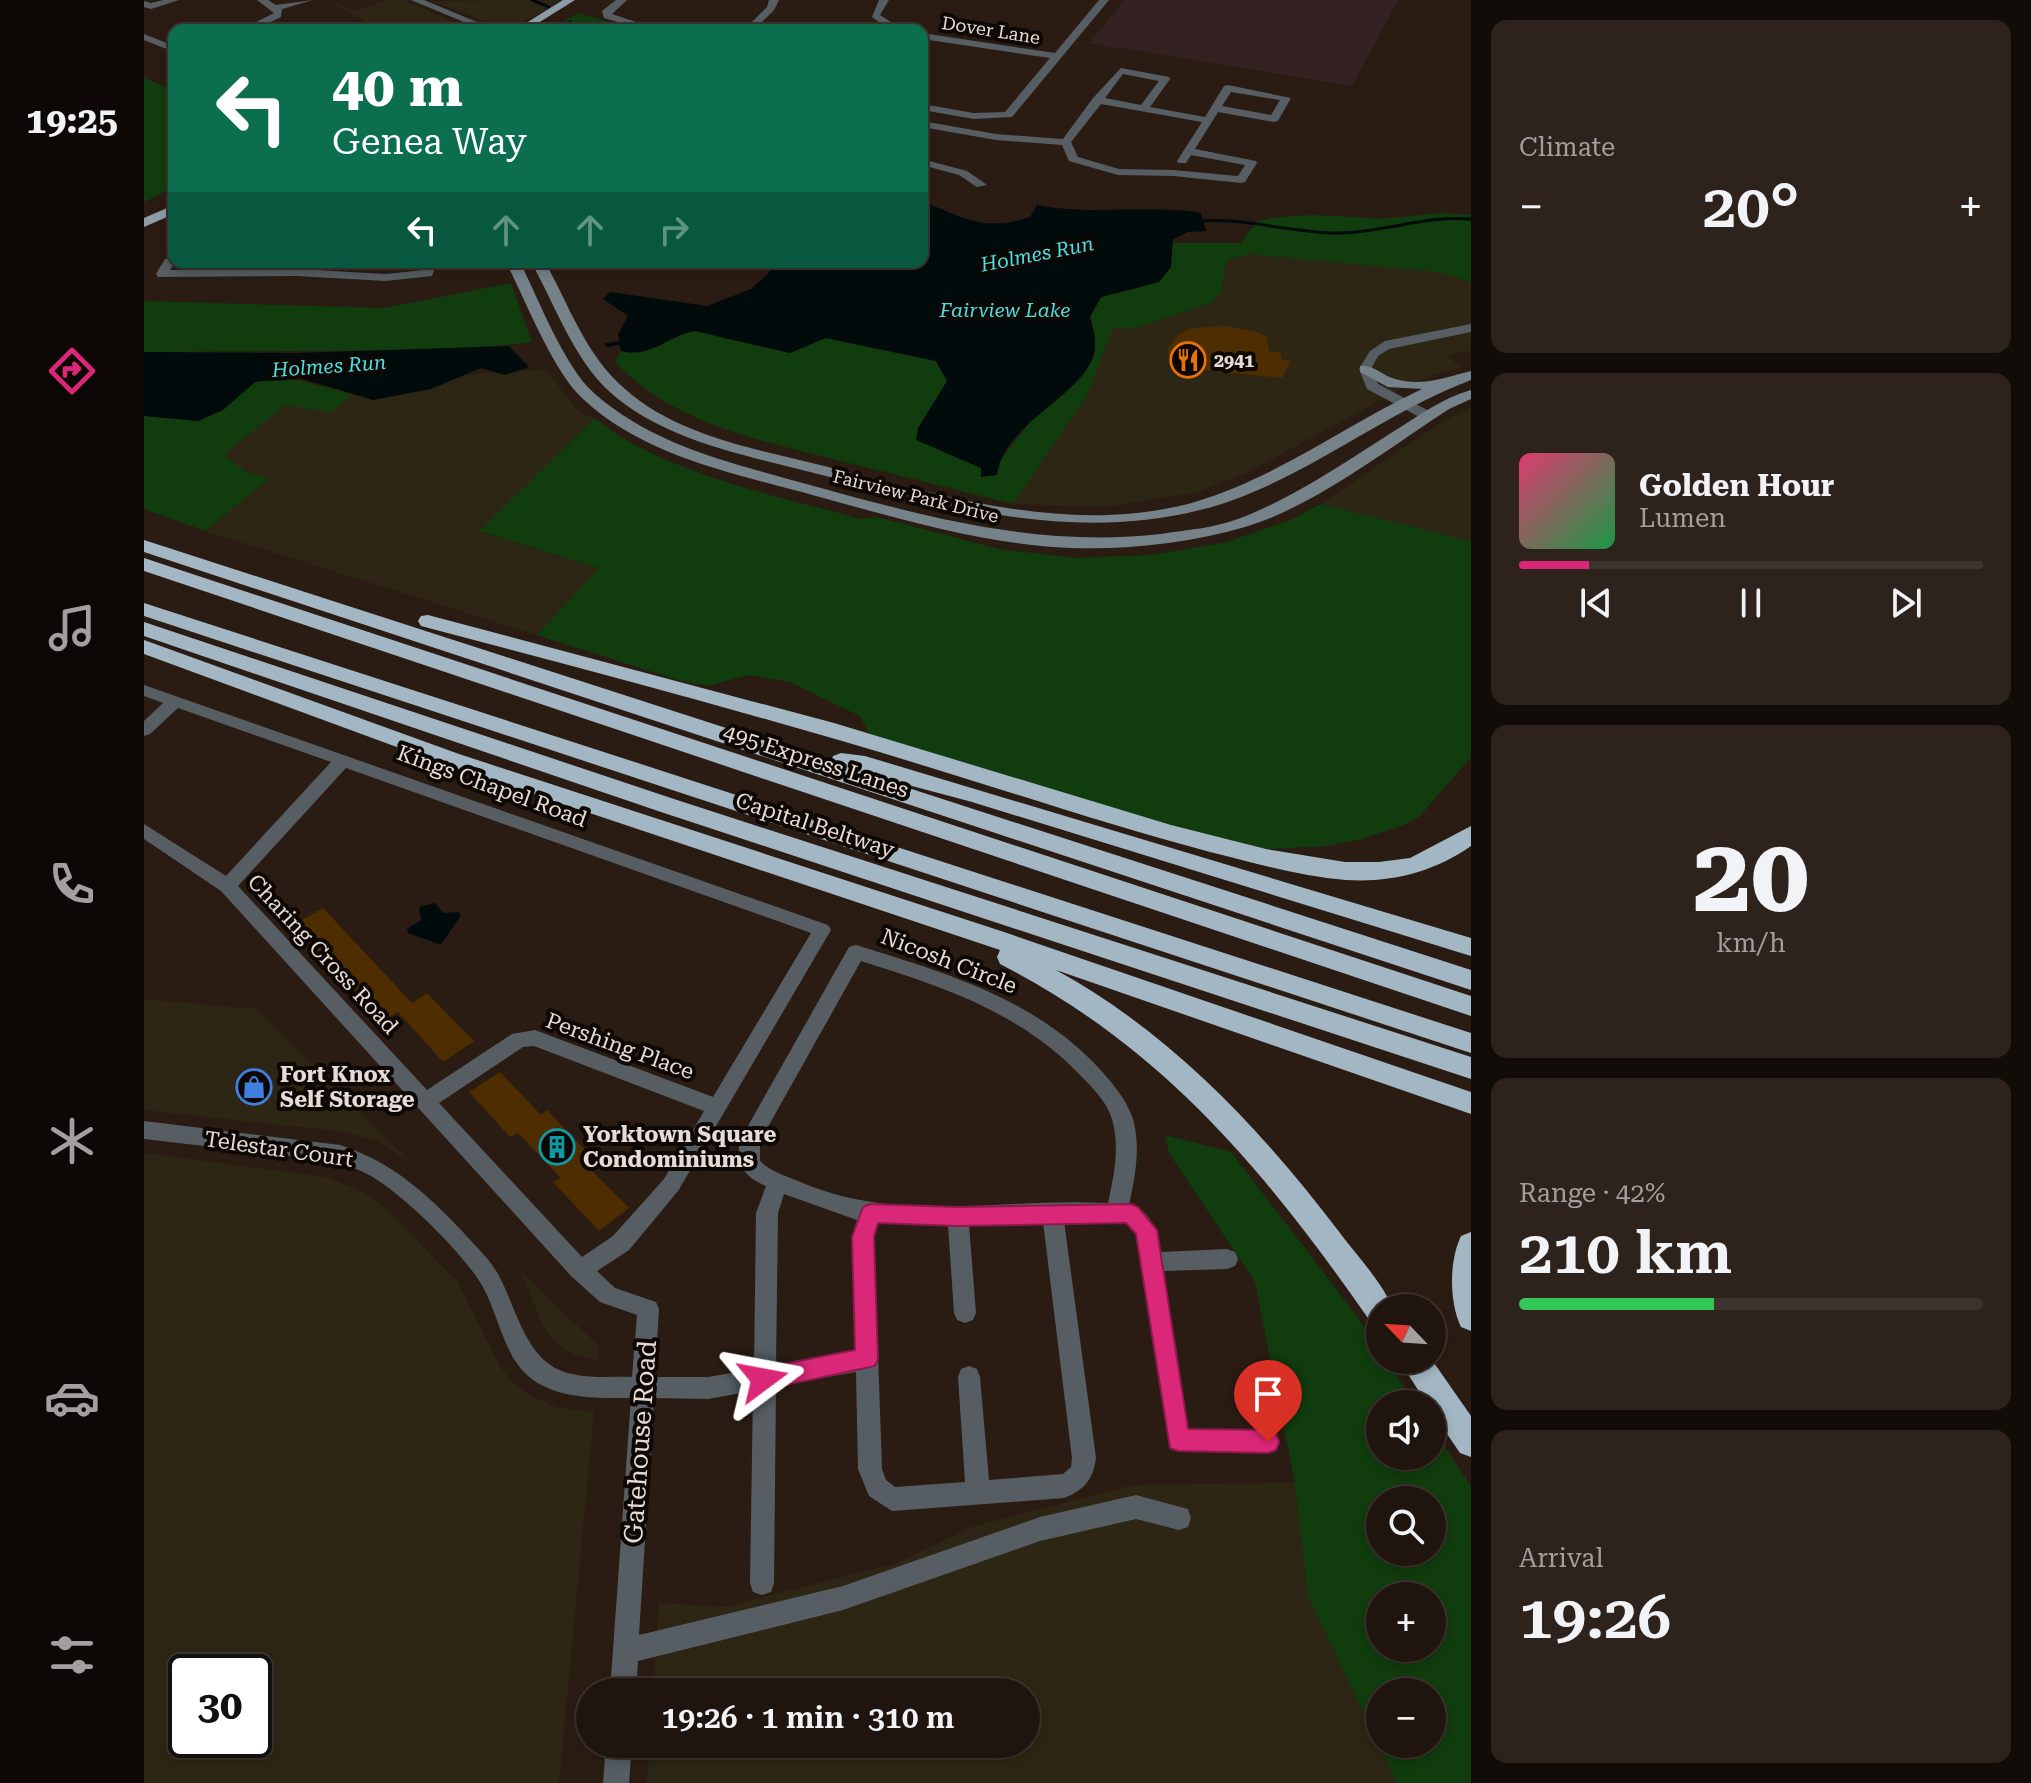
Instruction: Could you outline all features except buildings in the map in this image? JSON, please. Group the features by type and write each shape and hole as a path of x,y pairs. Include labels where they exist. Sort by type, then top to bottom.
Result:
{"highway":[{"path":"144,533 484,638 583,661 834,730 1170,833 1266,858 1345,871 1379,871 1414,866 1447,851 1471,834"},
{"path":"144,546 1471,980"},
{"name":"495 Express Lanes","path":"144,564 1471,1006"},
{"path":"144,579 404,652"},
{"path":"144,592 427,699"},
{"path":"144,609 427,699 967,880 1471,1043"},
{"name":"Capital Beltway","path":"144,629 666,805 1011,915 1471,1068"},
{"path":"144,647 328,717 890,904 1471,1103"},
{"path":"789,755 879,768 1161,850 1471,947"},
{"path":"890,904 1010,957 1058,983 1109,1015 1181,1072 1235,1127 1308,1213 1368,1294"},
{"path":"1471,1245 1467,1289 1471,1317"},
{"path":"1424,1374 1471,1442"}],"main road":[{"path":"530,24 570,0"},
{"path":"548,24 584,1"},
{"path":"144,213 168,201"},
{"path":"144,223 168,212"},
{"name":"Fairview Park Drive","path":"516,268 575,380 598,405 632,429 717,464 978,534 1051,543 1102,543 1158,539 1230,526 1309,492 1428,416 1471,394"},
{"name":"Fairview Park Drive","path":"541,268 600,371 620,394 650,414 698,437 727,446 987,512 1096,520 1155,516 1186,509 1260,482 1403,404 1471,375"},
{"path":"1365,369 1382,380 1405,386 1446,384"}],"street":[{"path":"144,4 151,6 174,0"},
{"path":"269,4 308,0"},
{"path":"416,0 476,24"},
{"path":"622,0 607,11 607,16 634,24"},
{"path":"755,24 771,8 774,0"},
{"path":"884,0 875,15 884,24"},
{"path":"928,108 974,116 1008,115 1104,0"},
{"path":"262,24 278,15 279,11 269,4"},
{"path":"144,37 168,47"},
{"name":"Dover Lane","path":"928,37 1056,56"},
{"path":"1066,142 1121,71 1165,79 1143,109"},
{"path":"1173,173 1188,151 1207,120 1228,88 1286,98 1274,119 1215,108"},
{"path":"1097,100 1207,120"},
{"path":"928,127 1008,138 1066,142"},
{"path":"1066,142 1073,159 1111,170 1241,180 1252,163 1188,151"},
{"path":"928,164 963,173 981,185"},
{"path":"365,277 371,268"},
{"path":"216,274 316,273 397,280 428,273 429,268"},
{"path":"1428,416 1372,386 1365,369 1378,349 1389,344 1471,328"},
{"name":"Kings Chapel Road","path":"144,690 822,930 717,1107"},
{"path":"144,730 176,700"},
{"path":"227,886 344,759"},
{"name":"Charing Cross Road","path":"144,830 227,886 580,1270"},
{"name":"Nicosh Circle","path":"778,1182 750,1168 746,1157 750,1140 856,952 1001,1002 1033,1021 1078,1057 1109,1093 1123,1120 1127,1165 1117,1212"},
{"name":"Pershing Place","path":"427,1101 519,1040 535,1038 717,1107"},
{"path":"580,1270 621,1243 671,1185 717,1107"},
{"name":"Telestar Court","path":"144,1130 340,1154 371,1164 390,1176 478,1263 490,1280 518,1345 542,1372 562,1382 583,1387 708,1388 867,1359"},
{"path":"762,1583 767,1213 778,1182 832,1204 870,1213 958,1216 1131,1214 1141,1221 1146,1230 1178,1440 1268,1442"},
{"path":"870,1213 863,1237 870,1469 877,1488 892,1499 1064,1486 1076,1481 1083,1471 1084,1458 1052,1213"},
{"path":"958,1216 965,1313"},
{"path":"1151,1262 1227,1259"},
{"name":"Gatehouse Road","path":"580,1270 608,1295 648,1309 624,1678"},
{"path":"969,1377 978,1494"},
{"path":"626,1651 843,1598 1040,1529 1136,1507 1179,1518"},
{"path":"616,1783 618,1758"}],"shaded area":[{"path":"328,0 355,11 388,0 403,0 460,24 369,24"},
{"path":"559,0 545,11 516,24 492,24 432,1"},
{"path":"1125,0 1398,0 1352,86 1089,43"},
{"path":"1186,247 1264,247 1471,276 1471,351 1447,355 1460,367 1414,382 1250,471 1198,492 1106,507 1013,504 1087,396 1121,306"},
{"path":"546,370 574,406 584,415 595,418 480,532 599,568 537,635 205,531 269,479 248,473 223,455 285,405 357,381"},
{"path":"1471,407 1471,541 1321,504 1442,422"},
{"path":"144,999 256,1009 410,1162 377,1141 345,1132 144,1110"},
{"path":"144,1153 325,1177 362,1191 384,1207 457,1281 500,1367 511,1380 526,1393 558,1408 594,1412 559,1783 144,1783"},
{"path":"521,1272 599,1346 598,1360 573,1354 555,1343 543,1326"},
{"path":"1402,1481 1396,1486 1366,1486 1366,1566 1434,1566 1437,1582 1366,1582 1366,1662 1446,1662 1446,1635 1471,1783 647,1783 649,1758 1040,1758 1040,1678 654,1678 659,1603 724,1607 895,1564 972,1527 1132,1485"}],"green space":[{"path":"578,13 615,24 560,24"},
{"path":"144,78 168,88 168,190 144,202"},
{"path":"1441,213 1471,215 1471,282 1438,272 1250,254 1229,259 1224,268 1222,290 1213,302 1133,329 1113,328 1087,396 1013,504 780,446 720,427 664,401 615,362 621,351 641,352 695,331 789,353 825,338 936,361 947,381 942,392 956,457 982,468 999,462 1036,414 1075,383 1094,356 1095,336 1090,317 1101,297 1139,288 1171,267 1172,243 1241,243 1257,221 1284,217 1384,218"},
{"path":"511,283 532,342 452,350 144,352 144,301 385,308"},
{"path":"289,378 353,394 331,412 285,405 224,455 248,473 270,478 205,531 144,509 144,416 198,421 223,410 255,382"},
{"path":"595,418 653,454 722,480 861,519 877,517 999,549 1075,558 1151,555 1227,542 1291,520 1321,504 1471,541 1471,757 1419,817 1404,825 1358,840 1326,846 1251,848 872,740 860,716 790,682 748,675 708,686 681,681 537,635 599,568 479,531"},
{"path":"1165,1135 1231,1152 1366,1330 1366,1374 1396,1374 1406,1390 1366,1390 1366,1470 1446,1470 1446,1449 1471,1486 1471,1783 1397,1783 1385,1758 1446,1758 1446,1678 1366,1678 1366,1718 1308,1596 1295,1483 1255,1282 1169,1153"}],"water":[{"name":"Fairview Lake","path":"928,203 987,223 1030,217 1037,205 1078,210 1181,211 1201,213 1206,231 1188,232 1173,239 1171,267 1159,282 1101,297 1090,317 1095,349 1087,369 1013,440 1002,457 997,475 981,477 981,468 916,440 918,428 947,381 936,361 826,338 790,353 695,331 631,353 621,351 618,334 628,316 603,299 610,292 707,306 751,289 774,268 928,268"},
{"path":"509,346 529,367 505,375 481,368 431,389 373,400 296,377 255,382 223,410 198,421 144,416 144,352 297,353"},
{"path":"435,903 443,913 458,912 461,915 441,945 408,933 407,929 421,920 419,907"}],"waterway":[{"path":"532,0 549,7"},
{"name":"Holmes Run","path":"1198,221 1234,221 1341,233 1438,219 1471,219"},
{"name":"Holmes Run","path":"607,345 625,342"}],"place":[{"name":"2941","path":"1188,360"},
{"name":"Fort Knox Self Storage","path":"254,1087"},
{"name":"Yorktown Square Condominiums","path":"557,1147"}],"route":[{"path":"763,1379 867,1359 863,1237 870,1213 958,1216 1117,1212 1131,1214 1141,1221 1146,1230 1178,1440 1268,1442"}]}
